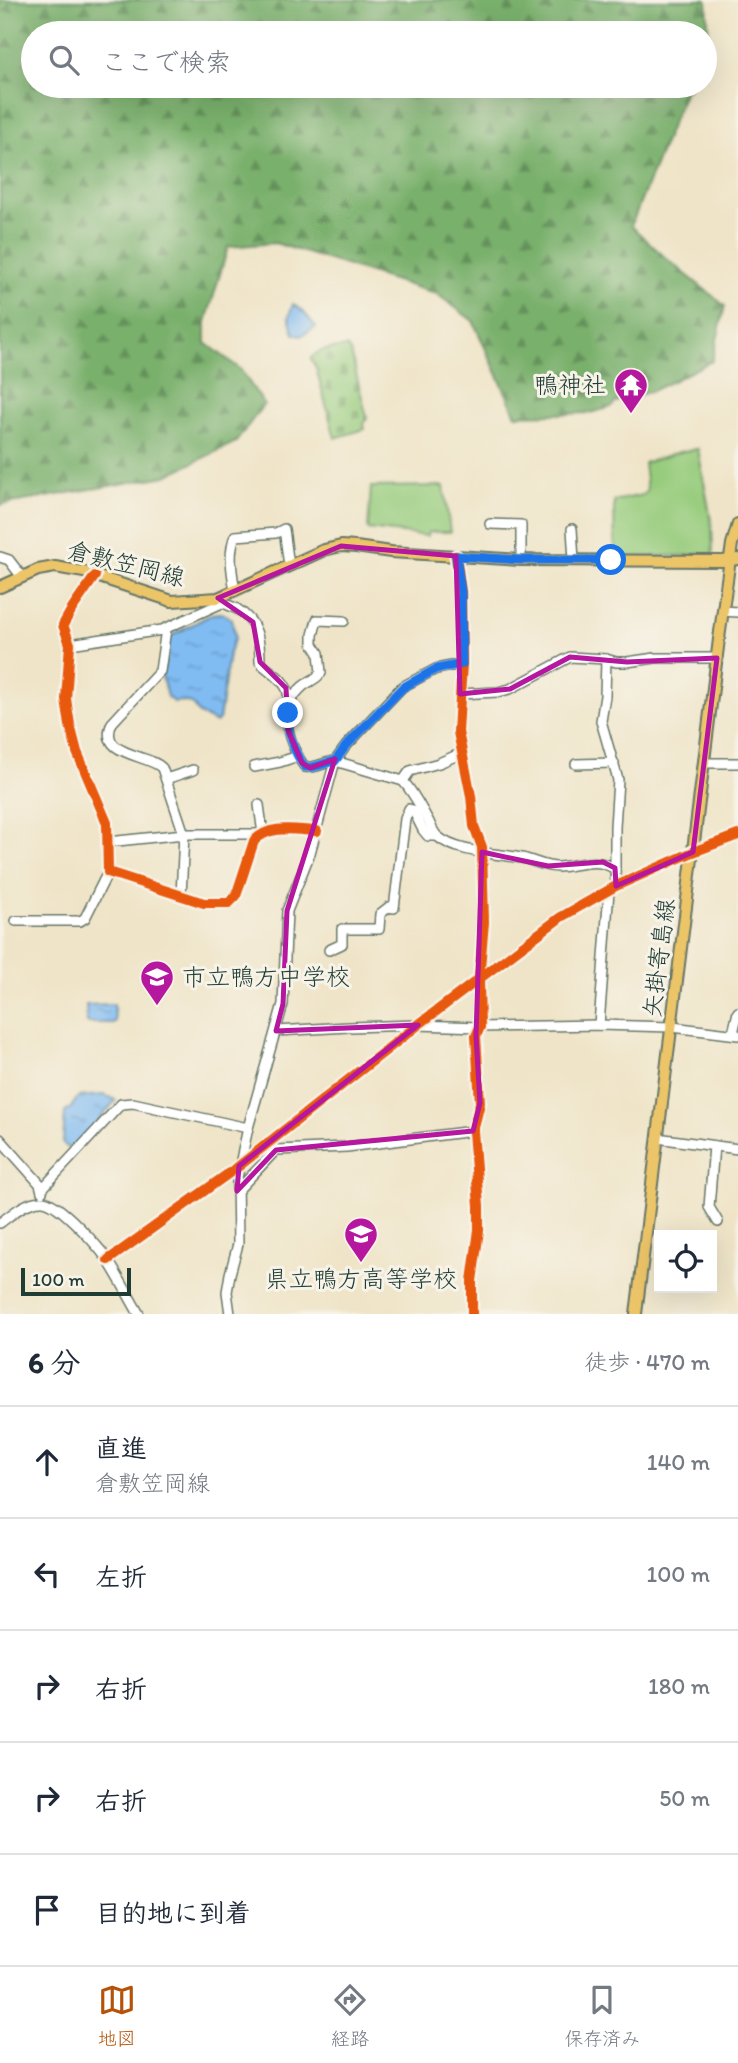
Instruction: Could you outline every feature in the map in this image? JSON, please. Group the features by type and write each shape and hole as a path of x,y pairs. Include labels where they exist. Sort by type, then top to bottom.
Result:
{"main road":[{"name":"矢掛寄島線","path":"636,1314 723,611 734,560 732,544 738,524"},
{"name":"倉敷笠岡線","path":"0,587 55,567 94,576 172,601 220,601 235,591 324,550 341,546 521,560 734,560"}],"street":[{"path":"490,524 521,525 521,560"},
{"path":"235,591 231,567 235,536 276,533 284,529 289,566"},
{"path":"572,529 574,560"},
{"path":"456,556 461,592 462,664 458,732 474,826 482,847 484,922 480,1027 476,1036 480,1103 473,1131 479,1230 472,1281 472,1314"},
{"path":"0,557 9,560 22,577"},
{"path":"16,921 80,921 85,918 108,872 107,823 77,752 66,699 70,644 63,625 94,576"},
{"path":"70,644 166,629 220,601 234,607 253,622 260,640 260,662 286,688 289,703 288,730 305,767 335,761 403,781 436,836"},
{"path":"723,611 738,612"},
{"path":"289,703 296,692 321,673 318,653 313,644 317,620 344,621"},
{"path":"166,629 160,671 112,723 109,732 112,741 120,750 158,764 166,779 184,834 181,896"},
{"path":"460,694 510,689 570,657 616,662 655,658 717,658"},
{"path":"599,1025 615,869 618,780 601,721 606,659"},
{"path":"230,1314 227,1292 238,1244 239,1166 283,1004 286,911 308,860 335,761 402,688 436,669 462,664"},
{"path":"403,781 410,771 462,752"},
{"path":"254,767 298,756"},
{"path":"576,764 614,763"},
{"path":"705,763 738,763"},
{"path":"166,779 193,770"},
{"path":"260,805 262,834"},
{"path":"329,950 342,944 342,929 379,929 380,914 389,907 394,908 405,819 410,809 428,836 436,836 462,848 527,859 548,866 559,867 590,861 603,862 615,869"},
{"path":"108,842 184,834 317,831"},
{"path":"108,872 204,903 229,903 236,896 254,841 262,834"},
{"path":"108,1260 239,1166 561,917 613,888 738,835"},
{"path":"276,1031 418,1025 599,1025 672,1027 735,1034 738,1012"},
{"path":"42,1189 121,1104 132,1103 248,1128"},
{"path":"237,1191 276,1150 347,1147 473,1131"},
{"path":"657,1138 738,1149"},
{"path":"0,1139 40,1184 43,1201"},
{"path":"715,1146 709,1207 718,1222"},
{"path":"0,1223 33,1202 54,1204 63,1210 108,1260 139,1314"}],"highlighted area":[{"path":"341,546 456,556 460,694 510,689 570,657 627,662 717,658 693,852 616,886 615,868 603,862 548,866 482,852 476,1036 480,1103 473,1131 276,1150 237,1191 239,1166 418,1025 276,1031 283,1004 287,911 335,759 310,768 302,763 288,730 286,688 260,662 253,622 218,598"}],"green space":[{"path":"0,0 707,0 708,21 21,21 21,98 682,98 631,226 725,306 712,361 652,391 591,413 516,415 473,321 437,294 275,243 228,247 206,322 206,343 240,369 264,404 236,442 166,476 0,505"},
{"path":"347,347 351,353 367,418 365,429 335,438 316,368 311,359 322,350"},
{"path":"698,449 712,526 713,555 615,557 614,501 642,495 647,491 644,463"},
{"path":"444,486 450,532 428,532 427,536 368,529 371,487"}],"water":[{"path":"293,304 302,310 316,327 301,336 294,334 289,317"},
{"path":"222,613 232,619 235,637 229,653 219,720 216,723 199,714 192,704 174,702 167,697 162,677 169,637 212,614"},
{"path":"114,1004 115,1023 87,1023 86,1005"},
{"path":"104,1095 116,1100 84,1138 73,1148 68,1148 63,1143 65,1112 78,1097"}],"cycle path":[{"path":"456,556 461,592 462,664 458,732 474,826 482,847 484,922 479,979 480,1027 476,1036 480,1103 473,1131 479,1230 472,1281 472,1314"},
{"path":"95,576 63,625 70,644 66,699 77,752 107,823 108,872 204,903 229,903 236,896 254,841 260,836 283,829 317,831"},
{"path":"108,1260 239,1166 561,917 616,886 738,835"}],"place":[{"name":"鴨神社","path":"631,415"},
{"name":"市立鴨方中学校","path":"157,1007"},
{"name":"県立鴨方高等学校","path":"361,1264"}],"route":[{"path":"288,713 288,730 305,767 335,761 402,688 436,669 462,664 461,592 456,556 521,560 611,560"}]}
